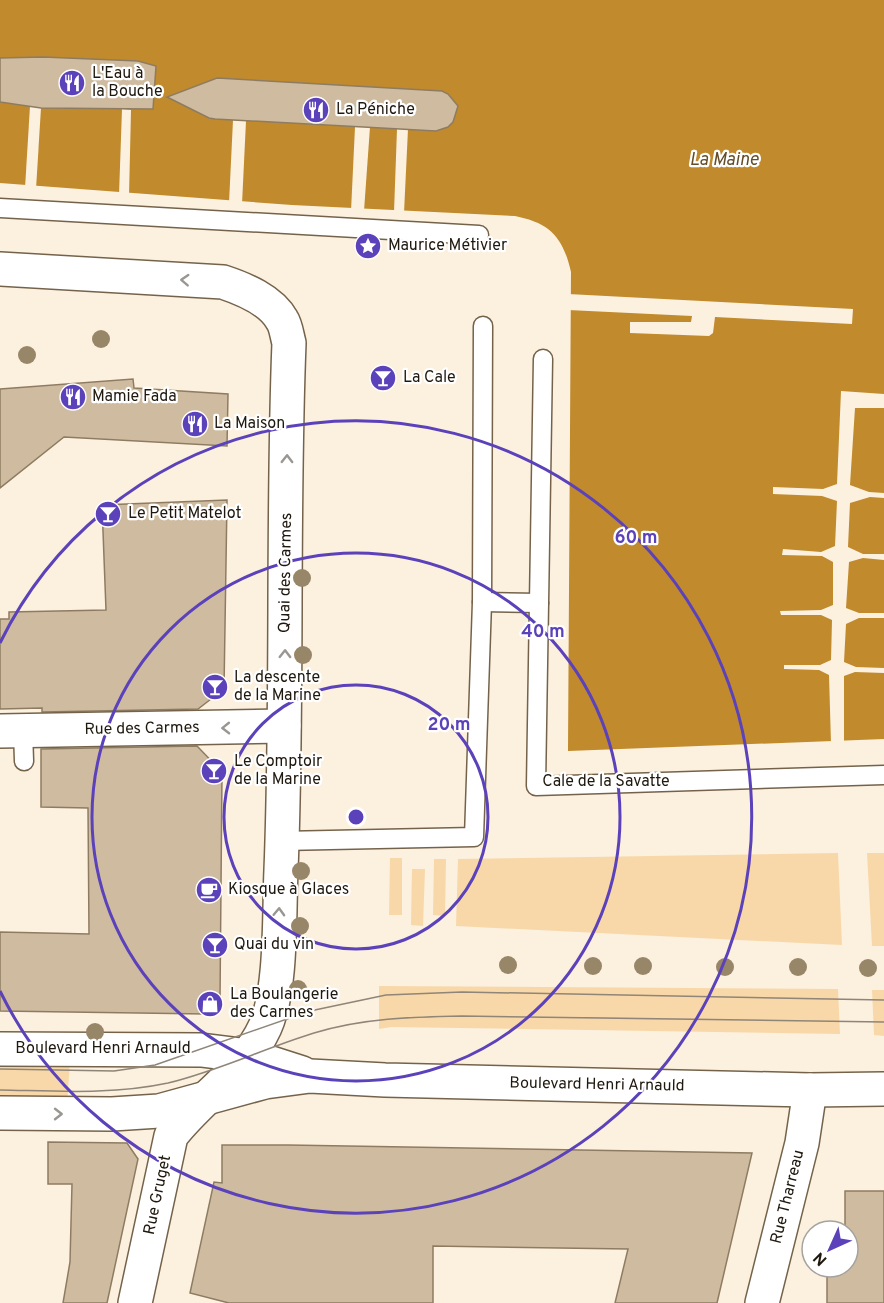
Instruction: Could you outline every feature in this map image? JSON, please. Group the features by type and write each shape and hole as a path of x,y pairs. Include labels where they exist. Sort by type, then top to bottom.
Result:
{"street":[{"name":"Quai des Carmes","path":"0,269 223,282 243,288 267,303 282,320 289,343 282,841 277,970 266,1026 249,1056 204,1098"},
{"name":"Rue des Carmes","path":"15,741 284,726"},
{"name":"Boulevard Henri Arnauld","path":"0,1049 201,1050 249,1056 310,1076"},
{"name":"Boulevard Henri Arnauld","path":"0,1113 112,1114 159,1111 265,1082 310,1076 385,1080 810,1090 884,1089"},
{"name":"Rue Tharreau","path":"762,1303 802,1143 810,1090"},
{"name":"Rue Gruget","path":"135,1303 171,1136 185,1117 204,1098"}],"lane":[{"path":"0,208 479,235"},
{"path":"282,841 474,837 482,602 483,326"},
{"name":"Cale de la Savatte","path":"543,359 536,786 884,775"},
{"path":"482,602 539,603"}],"shaded area":[{"path":"838,853 842,945 456,926 458,859"},
{"path":"867,853 884,853 884,946 872,946"},
{"path":"390,858 402,858 402,915 389,915"},
{"path":"434,859 446,859 445,916 433,915"},
{"path":"412,869 425,869 423,926 411,925"},
{"path":"379,986 838,989 840,1034 391,1027 379,1029"},
{"path":"872,990 884,990 884,1036 874,1035"},
{"path":"0,1060 70,1061 67,1105 0,1104"}],"water":[{"name":"La Maine","path":"0,0 884,0 884,739 568,751 571,272 559,241 546,228 515,216 292,205 0,183"}],"pier":[{"path":"30,106 41,108 36,189 25,188"},
{"path":"122,109 131,110 129,196 119,195"},
{"path":"233,120 246,121 242,204 229,203"},
{"path":"355,127 370,127 364,211 351,211"},
{"path":"397,129 408,129 404,213 394,212"},
{"path":"568,294 853,309 852,324 715,317 713,333 709,336 630,333 630,322 691,322 692,316 568,310"},
{"path":"841,391 884,394 884,408 855,408 850,485 869,492 884,493 884,498 870,497 850,503 848,547 863,554 884,554 884,560 863,558 849,562 846,608 859,613 884,613 884,618 859,618 846,624 844,662 856,667 884,668 884,673 855,672 844,676 844,743 831,744 829,675 819,670 784,669 784,665 820,665 831,660 832,620 821,615 781,615 780,611 821,610 833,605 833,562 822,556 782,555 783,549 821,552 835,546 837,501 822,496 773,494 773,487 823,489 837,484"}],"building":[{"path":"43,57 138,61 156,66 153,109 41,108 0,102 0,58"},
{"path":"217,78 442,91 448,94 458,106 453,122 448,127 436,131 215,119 167,97"},
{"path":"133,379 134,388 228,394 227,446 64,437 0,488 0,389"},
{"path":"227,500 224,689 198,709 42,712 42,708 0,709 0,619 9,619 9,612 106,610 102,505"},
{"path":"197,746 222,772 220,1000 206,1014 0,1011 0,932 89,934 88,808 41,807 41,749"},
{"path":"48,1142 127,1143 138,1159 107,1303 63,1303 70,1262 72,1184 48,1184"},
{"path":"222,1145 752,1153 717,1303 615,1303 628,1249 433,1246 433,1303 229,1303 190,1293 214,1182 222,1183"},
{"path":"845,1191 884,1191 884,1303 827,1303 827,1279 860,1279 860,1219 845,1219"}],"tram line":[{"path":"0,1069 114,1071 155,1065 310,1011 386,995 462,992 884,1000"},
{"path":"0,1090 105,1091 147,1087 205,1072 314,1033 351,1024 388,1019 462,1016 884,1022"}],"place":[{"name":"L'Eau à la Bouche","path":"72,83"},
{"name":"La Péniche","path":"316,110"},
{"name":"Maurice Métivier","path":"368,246"},
{"name":"La Cale","path":"383,378"},
{"name":"Mamie Fada","path":"73,397"},
{"name":"La Maison","path":"195,424"},
{"name":"Le Petit Matelot","path":"108,514"},
{"name":"La descente de la Marine","path":"215,687"},
{"name":"Le Comptoir de la Marine","path":"214,771"},
{"name":"Kiosque à Glaces","path":"209,890"},
{"name":"Quai du vin","path":"215,945"},
{"name":"La Boulangerie des Carmes","path":"210,1004"}]}
